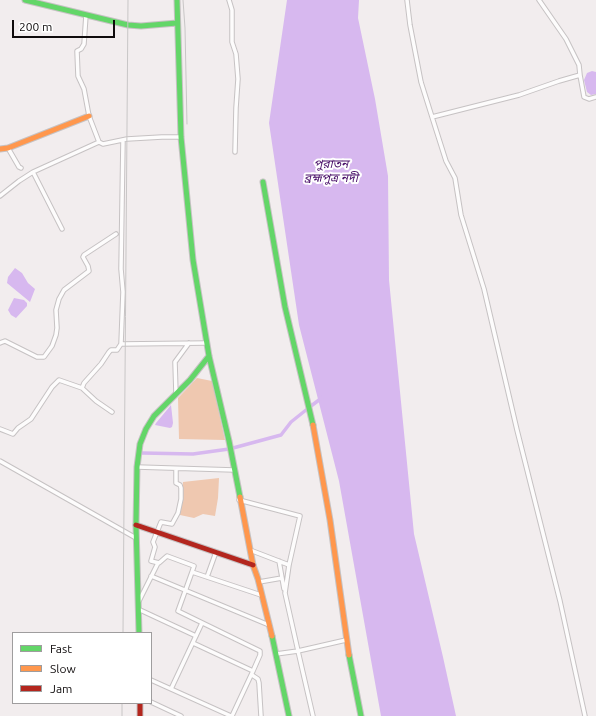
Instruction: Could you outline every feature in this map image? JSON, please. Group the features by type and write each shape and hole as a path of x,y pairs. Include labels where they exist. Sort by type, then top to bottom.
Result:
{"street":[{"path":"25,0 128,25 141,26 177,23"},
{"path":"177,0 181,137 193,260 209,356 234,470 239,500 253,565 259,582 276,654 289,716"},
{"path":"229,0 232,10 232,42 236,54 238,79 235,152"},
{"path":"407,0 410,25 421,82 446,161 455,178 461,215 484,289 560,601 585,716"},
{"path":"538,0 566,39 579,65 584,98 589,99 596,97"},
{"path":"86,14 84,44 81,49 77,51 78,76 84,89 89,116 99,142"},
{"path":"432,116 519,95 580,75"},
{"path":"0,150 89,116"},
{"path":"0,196 33,172 99,142 103,144 123,140 162,136 181,137"},
{"path":"82,388 84,383 101,364 109,352 111,350 117,350 121,344 123,292 121,269 123,140"},
{"path":"8,148 18,167 21,168"},
{"path":"33,172 62,229"},
{"path":"263,182 285,307 314,428 330,520 346,640 361,716"},
{"path":"0,343 5,341 37,357 44,356 52,346 56,335 56,310 61,294 89,271 83,257 84,255 116,234"},
{"path":"121,344 207,343"},
{"path":"176,395 175,362 189,344"},
{"path":"139,632 136,525 137,467 140,444 146,429 154,416 176,395 209,356"},
{"path":"0,429 13,434 18,428 31,419 52,387 59,380 82,388 96,401 112,412"},
{"path":"0,461 136,538"},
{"path":"137,467 234,470"},
{"path":"158,563 151,560 155,546 153,542 161,522 172,524 178,513 181,499 181,488 180,485 176,483 176,469"},
{"path":"239,500 300,516 289,565 285,593"},
{"path":"136,525 253,565"},
{"path":"250,550 289,565"},
{"path":"207,578 216,552"},
{"path":"138,606 158,563 167,556 194,566 178,611 260,650 260,655 232,716 152,680"},
{"path":"278,561 313,716"},
{"path":"192,572 262,595"},
{"path":"151,576 269,625"},
{"path":"259,582 282,578"},
{"path":"138,606 196,636"},
{"path":"171,689 202,623"},
{"path":"276,654 298,651 346,640"},
{"path":"192,643 252,673 258,679 260,683 261,716"},
{"path":"152,702 181,716"},
{"path":"140,704 140,716"}],"shaded area":[{"path":"197,378 212,381 225,440 179,439 178,398"},
{"path":"219,478 215,516 203,514 194,518 180,515 178,513 183,482"}],"water":[{"name":"পুরাতন ব্রহ্মপুত্র নদী","path":"287,0 359,0 358,18 375,99 388,176 389,280 414,534 456,716 381,716 339,481 299,325 269,123"},
{"path":"592,71 596,72 596,94 591,95 587,92 584,80 587,73"},
{"path":"15,268 22,273 28,283 35,289 30,302 7,283 8,277"},
{"path":"14,298 24,300 27,303 27,306 16,318 11,315 8,310"},
{"path":"171,405 172,427 170,428 155,425 156,423"}],"waterway":[{"path":"311,406 323,397"},
{"path":"233,448 281,435 291,422 306,410"},
{"path":"142,453 193,454 229,449"}],"railway":[{"path":"123,632 128,0"},
{"path":"183,0 187,124"},
{"path":"122,704 122,716"}],"traffic: fast":[{"path":"25,0 128,25 141,26 177,23"},
{"path":"177,0 181,137 193,260 209,356 229,441 240,497"},
{"path":"263,182 285,307 313,425"},
{"path":"139,632 136,525 137,467 140,444 146,429 154,416 190,380 209,356"},
{"path":"272,636 289,716"},
{"path":"349,655 361,716"}],"traffic: slow":[{"path":"0,149 8,148 89,116"},
{"path":"313,425 330,520 349,655"},
{"path":"240,497 253,565 258,579 272,636"}],"traffic: jam":[{"path":"136,525 253,565"},
{"path":"140,704 140,716"}]}
